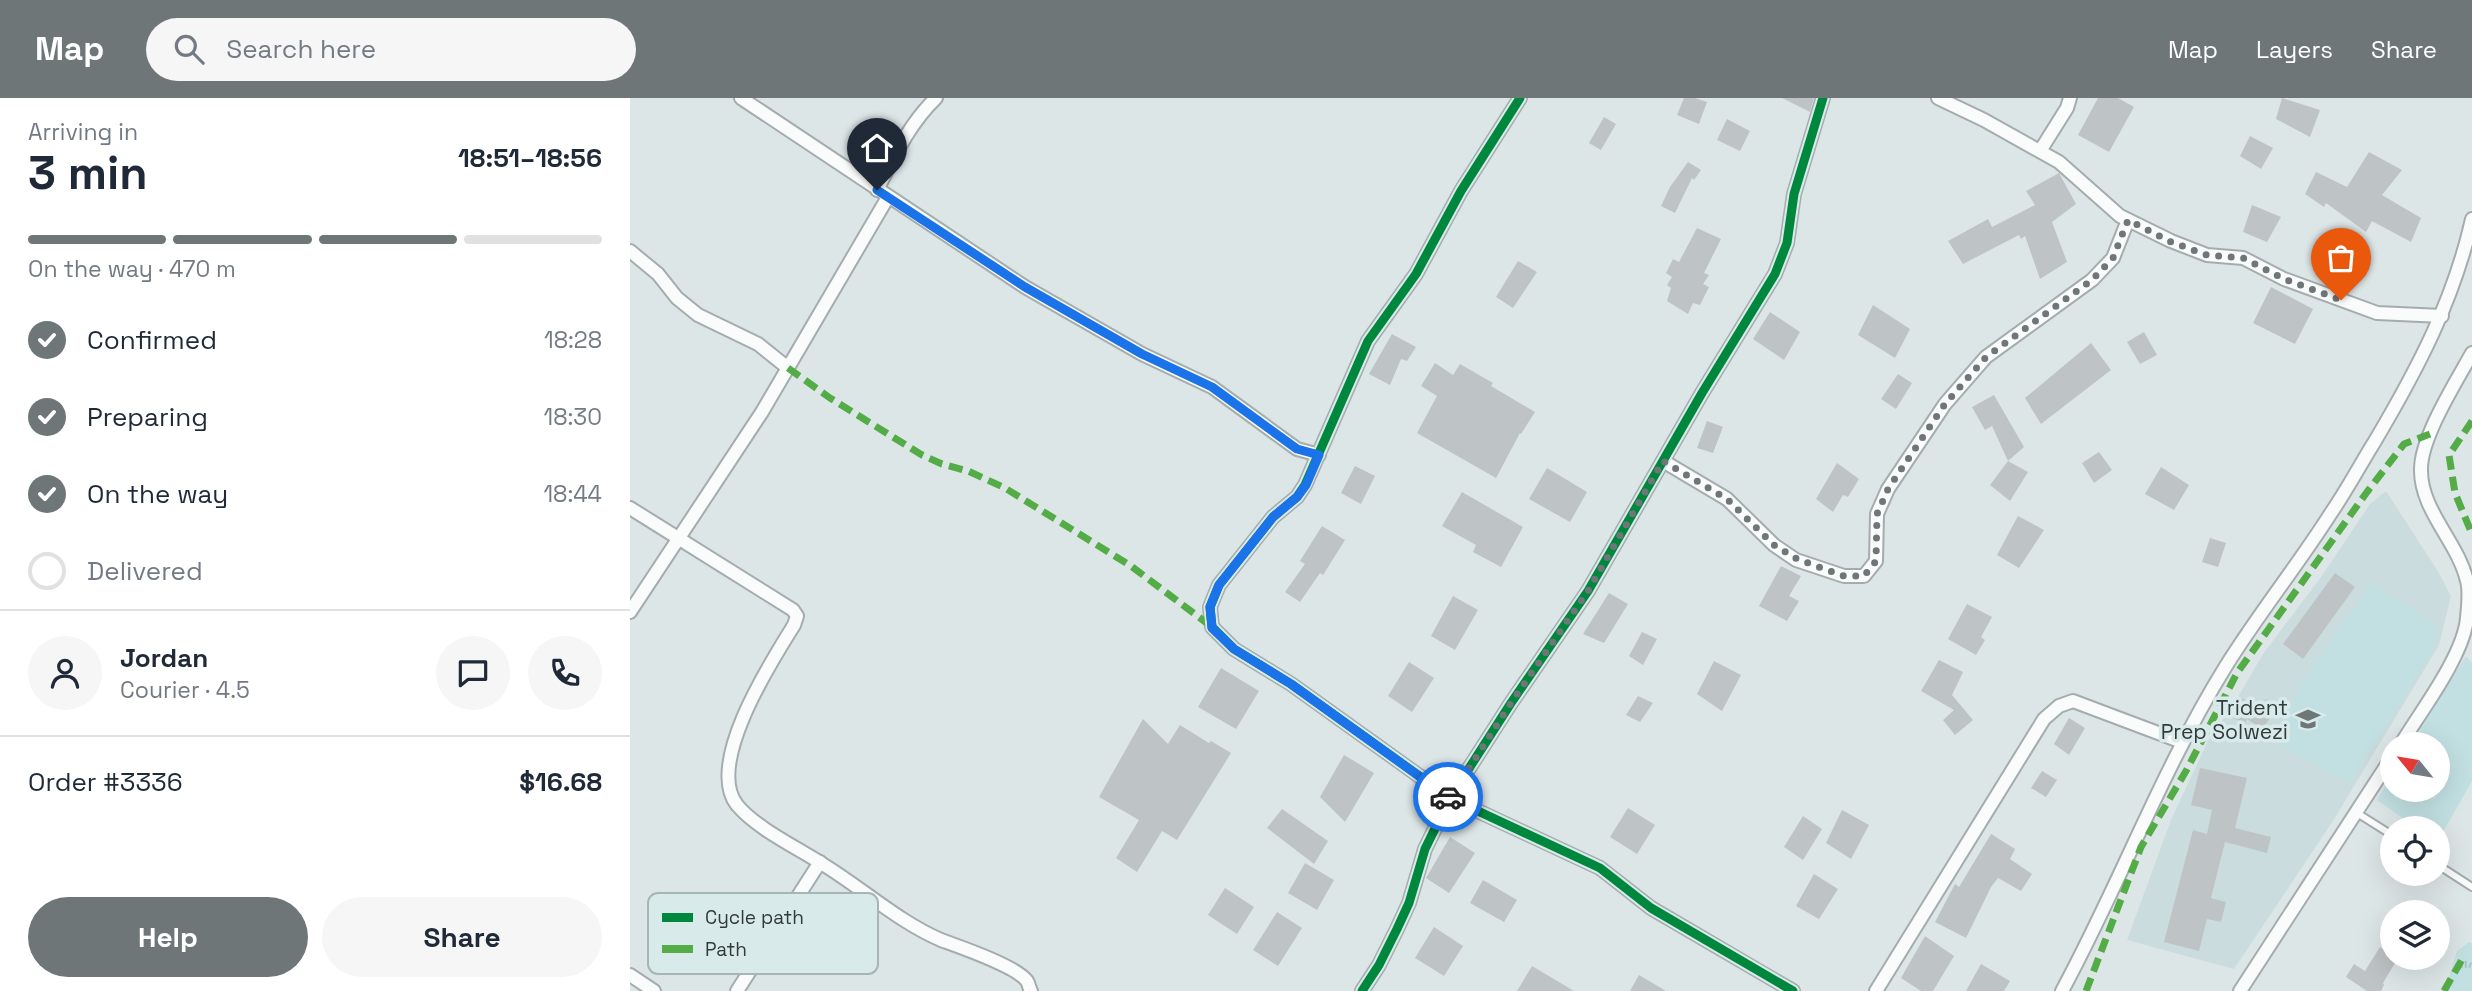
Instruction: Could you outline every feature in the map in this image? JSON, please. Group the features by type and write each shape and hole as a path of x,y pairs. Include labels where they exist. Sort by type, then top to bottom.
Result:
{"street":[{"path":"741,98 1044,299 1167,367 1212,387 1297,449 1319,455"},
{"path":"877,190 907,131 936,98"},
{"path":"1520,98 1461,191 1416,274 1368,341 1306,485 1297,497 1273,517 1219,585 1210,607 1212,628 1234,649 1291,684 1450,798 1600,868 1651,908 1793,991"},
{"path":"1362,991 1379,965 1409,903 1425,849 1450,798 1588,591 1774,274 1787,243 1794,194 1823,98"},
{"path":"1938,98 2040,151 2059,163 2120,216 2171,242 2207,255 2243,258 2284,279 2377,313 2442,316"},
{"path":"2040,151 2067,108 2070,98"},
{"path":"630,612 761,412 888,197"},
{"path":"2062,991 2182,742 2227,664 2332,513 2411,380 2442,316 2463,258 2472,219"},
{"path":"1663,461 1727,499 1774,545 1797,559 1844,576 1864,576 1876,561 1877,514 1888,489 1945,404 1986,357 2092,280 2113,258 2128,220"},
{"path":"630,251 658,274 677,298 698,314 758,344 788,368"},
{"path":"2407,732 2456,653 2470,621 2468,583 2460,559 2432,512 2422,485 2421,469 2430,434 2472,353"},
{"path":"630,509 793,610 797,616 749,701 729,766 728,785 735,802 748,817 866,893"},
{"path":"1876,991 2044,719 2059,706 2073,701 2182,742"},
{"path":"2239,991 2380,776"},
{"path":"800,893 820,862"},
{"path":"878,901 924,932 1009,968 1026,980 1031,991"},
{"path":"737,991 748,974"},
{"path":"630,975 654,991"}],"lane":[{"path":"2357,813 2380,827"},
{"path":"2450,872 2471,884"}],"shaded area":[{"name":"Trident Prep Solwezi","path":"2386,491 2451,596 2439,645 2387,732 2380,732 2380,743 2333,821 2234,969 2127,940 2171,820 2208,741 2263,654 2321,577 2370,504"}],"green space":[{"path":"2372,582 2439,628 2432,651 2350,784 2269,739 2301,684"},
{"path":"2466,656 2472,663 2472,781 2450,820 2450,816 2400,816 2377,800 2380,795 2380,802 2450,802 2450,732 2419,732"},
{"path":"2469,942 2472,943 2472,991 2445,991 2457,951"}],"building":[{"path":"1684,98 1707,102 1699,124 1677,115"},
{"path":"1782,98 1814,98 1810,112"},
{"path":"2098,98 2118,98 2134,107 2109,152 2078,135"},
{"path":"2282,98 2320,110 2310,137 2276,119"},
{"path":"1604,117 1616,124 1601,150 1589,143"},
{"path":"1727,119 1750,131 1740,151 1717,140"},
{"path":"2250,136 2273,148 2261,169 2240,156"},
{"path":"2369,152 2402,170 2382,195 2421,218 2411,242 2372,221 2366,232 2326,203 2324,207 2305,194 2316,172 2347,187"},
{"path":"1688,162 1701,170 1694,180 1692,178 1675,213 1661,206 1670,187"},
{"path":"2059,173 2076,204 2052,222 2067,262 2040,279 2025,236 2021,239 2019,235 1963,264 1948,241 1988,219 1992,227 2035,205 2026,191"},
{"path":"2252,205 2281,217 2267,242 2243,232"},
{"path":"1697,228 1721,239 1704,273 1709,275 1703,284 1709,287 1700,305 1693,303 1688,314 1667,301 1671,288 1667,285 1672,277 1666,273 1673,259 1679,262"},
{"path":"1518,261 1537,272 1513,308 1496,297"},
{"path":"2271,287 2313,309 2295,344 2253,323"},
{"path":"1873,305 1910,329 1895,358 1858,335"},
{"path":"1770,312 1800,332 1784,360 1753,339"},
{"path":"2144,332 2157,355 2140,364 2127,342"},
{"path":"1392,334 1416,347 1407,361 1401,359 1390,385 1369,374"},
{"path":"2091,343 2111,370 2041,424 2025,398"},
{"path":"1435,363 1453,375 1460,364 1535,412 1520,433 1496,478 1417,433 1437,396 1421,386"},
{"path":"1898,374 1912,383 1896,409 1881,399"},
{"path":"1994,395 2024,447 2008,461 1992,426 1985,430 1972,407"},
{"path":"1707,421 1723,427 1713,453 1697,448"},
{"path":"2099,452 2112,470 2094,483 2082,463"},
{"path":"2008,461 2028,472 2010,501 1990,485"},
{"path":"1837,463 1859,479 1848,497 1843,495 1833,512 1816,499"},
{"path":"1355,466 1375,476 1361,504 1341,493"},
{"path":"2161,467 2189,485 2174,510 2145,494"},
{"path":"1547,468 1587,492 1570,522 1529,499"},
{"path":"1462,492 1523,527 1501,567 1473,552 1476,545 1442,526"},
{"path":"2018,516 2044,530 2019,568 1997,555"},
{"path":"1322,526 1345,540 1323,575 1320,573 1300,602 1285,592 1305,564 1300,561"},
{"path":"2210,538 2226,543 2218,567 2202,562"},
{"path":"1781,566 1801,576 1789,596 1799,601 1787,621 1759,606"},
{"path":"2335,573 2355,587 2303,659 2283,644"},
{"path":"1609,593 1628,604 1604,643 1583,634"},
{"path":"1453,596 1478,610 1455,650 1431,636"},
{"path":"1967,604 1992,617 1981,637 1985,640 1976,655 1948,639"},
{"path":"1642,632 1657,639 1643,665 1629,656"},
{"path":"1939,660 1963,672 1952,695 1973,720 1955,735 1943,720 1954,710 1921,691"},
{"path":"1714,661 1741,675 1722,711 1697,694"},
{"path":"1409,662 1434,678 1412,712 1388,696"},
{"path":"1221,668 1259,691 1236,729 1198,707"},
{"path":"1638,696 1653,703 1640,722 1626,715"},
{"path":"2238,697 2261,707 2266,699 2277,706 2263,729 2247,719 2245,723 2230,717"},
{"path":"2069,718 2085,728 2069,755 2054,744"},
{"path":"1143,719 1168,744 1180,725 1231,753 1177,840 1162,831 1137,872 1116,858 1139,820 1099,797"},
{"path":"1344,755 1374,773 1345,822 1320,797"},
{"path":"2200,768 2247,778 2235,828 2271,837 2267,853 2225,842 2211,898 2226,902 2221,922 2207,919 2199,951 2164,942 2193,830 2207,834 2212,810 2191,805"},
{"path":"2042,771 2057,780 2046,797 2031,788"},
{"path":"1628,808 1655,825 1637,854 1610,837"},
{"path":"1282,809 1328,841 1314,864 1267,828"},
{"path":"1842,810 1869,825 1851,859 1826,843"},
{"path":"1803,816 1822,829 1803,860 1784,847"},
{"path":"1991,834 2015,849 2010,859 2032,874 2021,891 1998,878 1966,938 1935,922 1955,884 1959,887"},
{"path":"1450,837 1475,853 1449,893 1426,878"},
{"path":"1305,863 1334,880 1317,910 1288,893"},
{"path":"1814,874 1838,889 1819,919 1796,906"},
{"path":"1483,880 1517,900 1504,922 1470,903"},
{"path":"1225,888 1254,907 1237,934 1208,915"},
{"path":"1277,912 1302,928 1278,966 1253,950"},
{"path":"1434,927 1463,946 1444,976 1415,958"},
{"path":"1925,936 1954,956 1933,991 1921,991 1901,978"},
{"path":"2380,947 2380,970 2391,970 2381,991 2367,991 2346,977 2354,964 2365,971"},
{"path":"1981,964 2010,981 2004,991 1966,991"},
{"path":"1532,966 1574,991 1517,991"},
{"path":"1639,975 1666,991 1630,991"}],"marked path":[{"path":"788,368 830,398 922,455 968,471 1005,488 1131,566 1212,627"},
{"path":"2472,421 2449,455 2455,493 2472,534"},
{"path":"2086,991 2141,847 2186,771 2237,673 2404,444 2430,434"},
{"path":"2444,991 2464,956"}],"cycle path":[{"path":"1520,98 1461,191 1416,274 1368,341 1305,485 1297,497 1273,517 1219,585 1210,607 1212,627 1234,649 1291,684 1450,798 1600,868 1651,908 1793,991"},
{"path":"1362,991 1379,965 1409,903 1425,849 1450,798 1588,591 1702,393 1775,274 1787,243 1794,194 1823,98"}],"way so far":[{"path":"1448,797 1450,798 1588,591 1663,461 1727,499 1774,545 1797,559 1844,576 1864,576 1876,561 1877,514 1888,489 1945,404 1986,357 2092,280 2113,258 2128,220 2171,242 2207,255 2243,258 2284,279 2341,300"}],"place":[{"name":"Trident Prep Solwezi","path":"2308,719"}],"route":[{"path":"877,190 981,260 1063,310 1167,367 1212,387 1297,449 1319,455 1306,485 1297,497 1273,517 1219,585 1210,607 1212,628 1234,649 1291,684 1448,797"}]}
